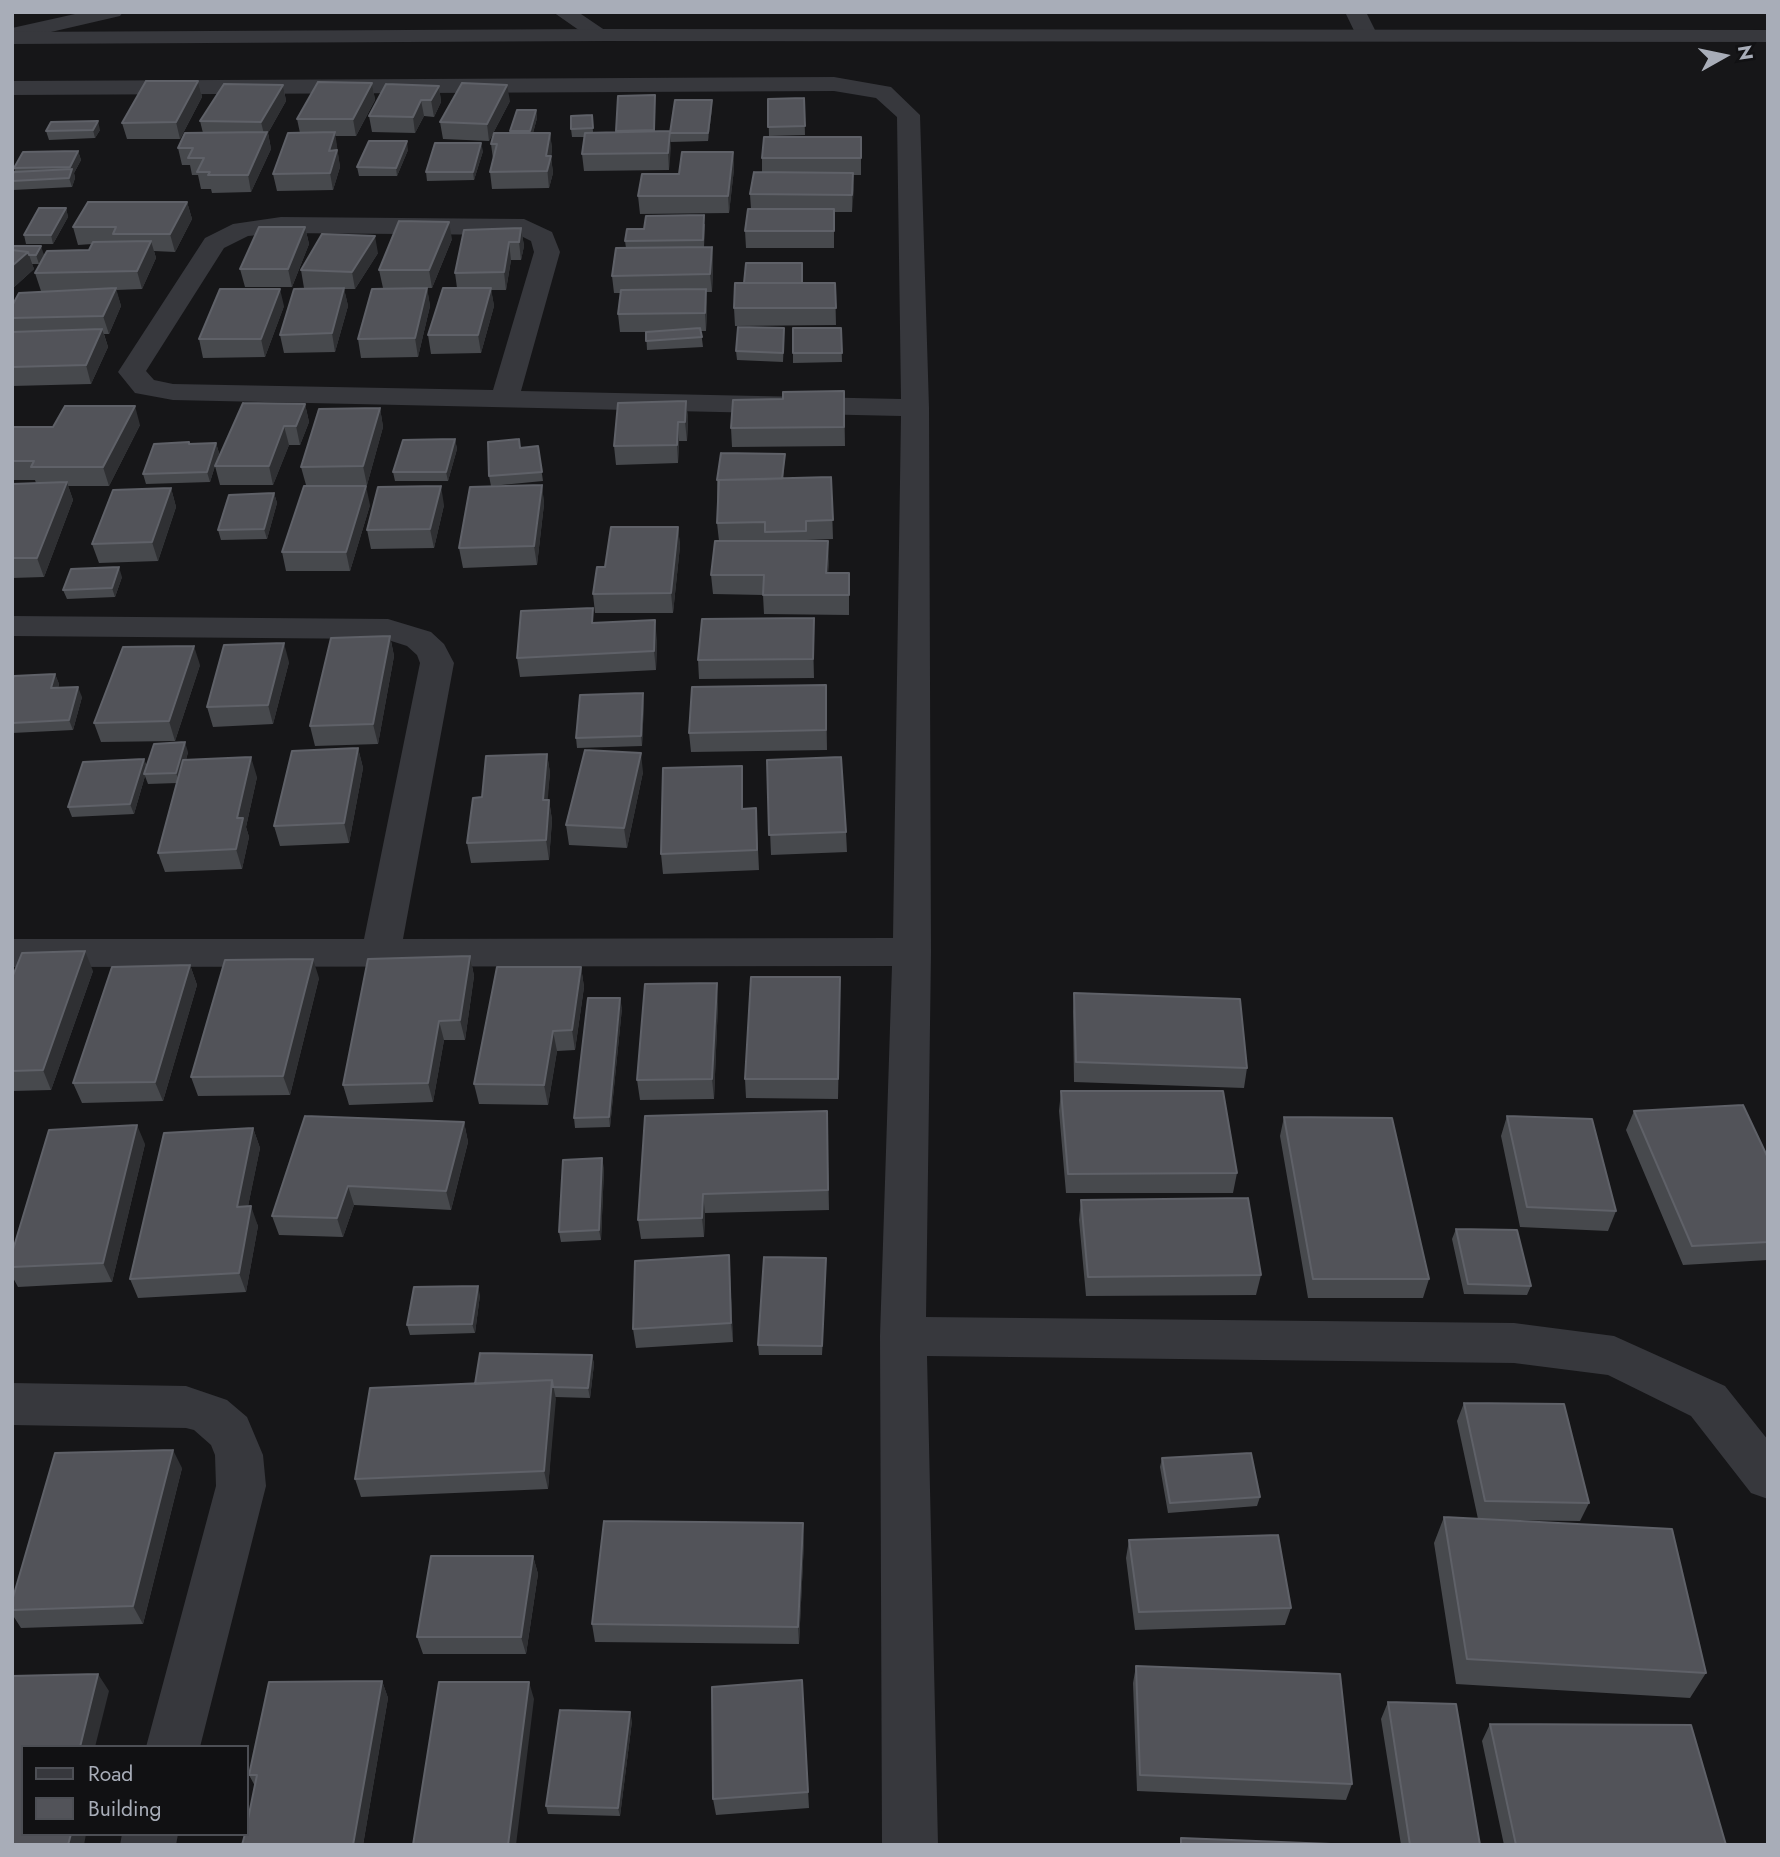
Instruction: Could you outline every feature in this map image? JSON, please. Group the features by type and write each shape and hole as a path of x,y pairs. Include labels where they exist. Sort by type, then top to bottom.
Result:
{"street":[{"path":"12,36 113,12"},
{"path":"563,12 601,35"},
{"path":"1355,12 1367,36"},
{"path":"12,36 1768,36"},
{"path":"12,88 834,83 883,92 908,115 915,408 912,952 903,1336 910,1845"},
{"path":"505,397 547,252 543,237 524,227 281,225 242,229 214,243 132,372 145,387 173,392 505,397 915,408"},
{"path":"12,626 388,629 419,639 432,650 436,663 381,953"},
{"path":"12,953 912,952"},
{"path":"903,1336 1514,1343 1614,1356 1708,1401 1768,1477"},
{"path":"12,1404 186,1407 210,1415 230,1432 239,1455 241,1486 174,1745"}],"building":[{"path":"146,81 198,81 176,122 122,123"},
{"path":"318,82 372,83 353,119 297,119"},
{"path":"462,83 507,85 487,124 440,122"},
{"path":"224,84 283,85 261,122 200,121"},
{"path":"386,84 439,86 431,100 421,100 413,117 369,116"},
{"path":"655,95 654,130 616,131 618,96"},
{"path":"804,98 805,126 768,127 768,99"},
{"path":"675,100 712,100 708,133 670,133"},
{"path":"517,110 536,110 530,131 510,131"},
{"path":"592,115 593,128 571,129 571,116"},
{"path":"98,121 93,130 46,131 51,122"},
{"path":"670,131 668,153 582,154 585,133"},
{"path":"267,132 248,175 208,175 210,172 197,172 204,158 188,158 193,148 178,148 185,133"},
{"path":"335,132 329,151 337,150 330,173 273,174 288,133"},
{"path":"494,133 550,133 546,156 551,156 547,171 490,172 497,144 491,144"},
{"path":"764,137 861,137 861,158 762,158"},
{"path":"369,141 407,141 396,168 357,167"},
{"path":"435,143 481,143 473,172 426,172"},
{"path":"78,151 70,167 14,168 23,152"},
{"path":"682,152 733,152 728,196 638,196 642,174 679,174"},
{"path":"72,169 69,178 12,181 14,172"},
{"path":"754,172 853,173 852,195 750,194"},
{"path":"88,202 187,202 170,234 113,234 116,227 73,227"},
{"path":"39,208 66,208 51,235 24,235"},
{"path":"748,209 834,209 834,231 745,231"},
{"path":"704,215 703,240 625,241 627,229 644,229 646,216"},
{"path":"399,221 449,222 429,270 379,270"},
{"path":"259,227 305,227 288,269 240,269"},
{"path":"521,228 519,242 509,242 504,272 455,273 464,230"},
{"path":"322,234 375,236 352,272 301,270"},
{"path":"151,241 137,271 35,273 47,251 89,250 93,242"},
{"path":"12,246 41,246 36,255 29,255 28,252 12,250"},
{"path":"712,247 710,274 612,276 616,248"},
{"path":"12,250 28,252 12,266"},
{"path":"746,263 802,263 802,283 744,283"},
{"path":"735,283 835,283 836,308 734,308"},
{"path":"116,288 103,316 12,318 12,306 19,293"},
{"path":"344,288 332,333 280,335 294,289"},
{"path":"427,288 415,338 358,339 372,289"},
{"path":"443,288 491,288 478,335 428,335"},
{"path":"220,289 280,289 261,339 199,339"},
{"path":"706,289 705,313 618,314 621,290"},
{"path":"738,327 784,328 783,353 736,351"},
{"path":"700,328 702,337 646,341 646,332"},
{"path":"793,328 841,328 842,353 793,353"},
{"path":"102,329 86,365 12,367 12,332"},
{"path":"844,391 844,427 731,428 733,400 783,399 783,392"},
{"path":"686,401 685,422 678,422 677,445 614,446 618,403"},
{"path":"243,403 305,404 296,426 284,426 269,466 215,466"},
{"path":"65,406 135,406 103,467 31,467 34,461 12,461 12,427 53,427"},
{"path":"380,408 363,466 301,467 319,409"},
{"path":"455,439 446,472 393,472 403,440"},
{"path":"519,439 520,448 538,446 542,472 489,476 488,442"},
{"path":"216,443 207,472 143,474 154,444"},
{"path":"721,453 785,454 782,479 717,480"},
{"path":"831,477 833,520 806,521 806,531 765,532 765,522 717,523 719,480"},
{"path":"67,482 37,558 12,558 12,484"},
{"path":"542,485 534,546 459,548 470,487"},
{"path":"304,486 366,486 346,552 282,552"},
{"path":"441,486 430,529 367,530 378,487"},
{"path":"171,488 152,542 92,544 113,490"},
{"path":"274,493 264,529 218,530 229,495"},
{"path":"611,527 678,527 671,593 593,594 597,567 605,567"},
{"path":"715,541 828,541 826,573 849,573 849,595 763,595 764,575 711,575"},
{"path":"119,567 112,588 63,590 71,569"},
{"path":"593,608 592,623 655,620 654,651 517,658 521,611"},
{"path":"814,618 813,659 698,660 702,619"},
{"path":"390,636 373,724 310,726 331,638"},
{"path":"284,643 268,705 207,707 224,645"},
{"path":"194,646 169,721 94,723 123,647"},
{"path":"55,674 51,688 78,687 69,720 12,723 14,676"},
{"path":"826,685 826,730 689,733 692,687"},
{"path":"643,693 641,736 576,738 580,695"},
{"path":"185,742 176,773 144,774 154,744"},
{"path":"358,748 344,823 274,826 292,751"},
{"path":"585,750 641,753 624,828 566,825"},
{"path":"547,754 543,800 549,800 546,840 467,843 473,798 482,797 486,756"},
{"path":"251,757 237,818 243,818 236,849 158,853 183,760"},
{"path":"841,757 846,832 769,835 767,760"},
{"path":"144,759 130,804 68,807 83,762"},
{"path":"742,766 742,809 756,808 757,850 661,854 663,768"},
{"path":"85,951 43,1070 12,1071 12,978 22,953"},
{"path":"470,956 460,1020 439,1021 428,1083 343,1085 368,959"},
{"path":"313,959 283,1076 191,1077 225,960"},
{"path":"190,965 155,1082 73,1083 112,967"},
{"path":"497,967 581,967 572,1030 553,1031 544,1085 474,1084"},
{"path":"751,977 840,977 838,1079 745,1079"},
{"path":"717,983 712,1079 637,1080 645,984"},
{"path":"1074,993 1240,999 1247,1068 1076,1062"},
{"path":"588,998 620,998 609,1117 574,1118"},
{"path":"1061,1091 1223,1091 1237,1173 1068,1174"},
{"path":"1743,1105 1768,1158 1768,1242 1692,1246 1634,1111"},
{"path":"827,1111 828,1190 703,1194 702,1218 638,1220 645,1116"},
{"path":"305,1116 464,1122 446,1191 348,1186 337,1218 272,1216"},
{"path":"1507,1116 1592,1119 1616,1211 1527,1207"},
{"path":"1284,1117 1392,1118 1429,1279 1313,1279"},
{"path":"137,1125 103,1263 12,1267 12,1253 49,1130"},
{"path":"253,1128 237,1207 251,1206 239,1273 130,1279 164,1133"},
{"path":"602,1158 599,1230 559,1232 563,1160"},
{"path":"1248,1198 1261,1275 1088,1277 1081,1200"},
{"path":"1456,1229 1517,1230 1531,1286 1468,1284"},
{"path":"729,1255 731,1323 633,1329 635,1261"},
{"path":"764,1257 826,1258 822,1346 758,1345"},
{"path":"478,1286 472,1324 407,1325 414,1287"},
{"path":"480,1353 592,1355 588,1388 553,1387 552,1380 475,1384"},
{"path":"552,1380 544,1471 355,1479 370,1388"},
{"path":"1464,1403 1564,1404 1589,1503 1485,1501"},
{"path":"173,1450 133,1606 12,1610 12,1601 55,1453"},
{"path":"1251,1453 1260,1497 1170,1503 1162,1458"},
{"path":"1444,1517 1672,1529 1706,1673 1467,1659"},
{"path":"604,1521 803,1523 798,1627 592,1624"},
{"path":"1278,1535 1291,1608 1139,1612 1129,1540"},
{"path":"431,1556 533,1556 521,1637 417,1637"},
{"path":"1136,1666 1340,1674 1352,1784 1140,1775"},
{"path":"98,1674 80,1745 21,1745 21,1836 70,1836 68,1845 12,1845 12,1676"},
{"path":"802,1680 808,1792 713,1799 712,1687"},
{"path":"382,1681 353,1845 242,1845 244,1836 248,1836 248,1819 257,1775 249,1775 269,1682"},
{"path":"439,1682 529,1682 508,1845 413,1845"},
{"path":"1388,1702 1456,1704 1480,1845 1410,1845"},
{"path":"560,1710 630,1712 618,1808 546,1806"},
{"path":"1490,1724 1691,1725 1726,1845 1516,1845"},
{"path":"1181,1838 1331,1844 1331,1845 1181,1845"}]}
